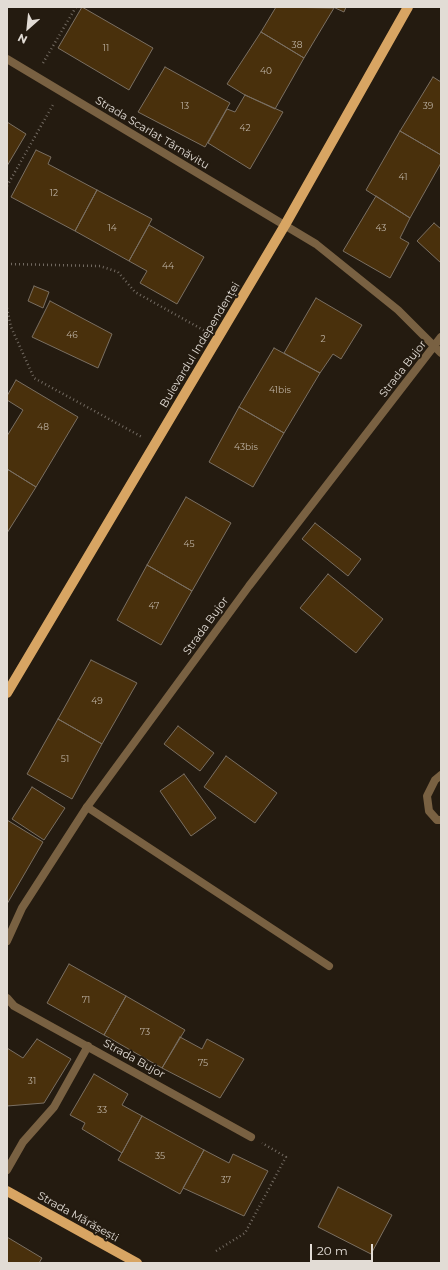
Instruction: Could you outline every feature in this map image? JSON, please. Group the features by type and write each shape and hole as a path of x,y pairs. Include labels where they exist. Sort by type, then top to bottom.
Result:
{"main road":[{"name":"Bulevardul Independenței","path":"7,693 285,225 408,7"},
{"name":"Strada Mărășești","path":"7,1192 137,1263"}],"street":[{"name":"Strada Scarlat Târnăvitu","path":"7,59 316,244 398,310 441,353"},
{"name":"Strada Bujor","path":"7,942 22,908 87,807 249,586 441,337"},
{"path":"441,775 435,780 427,796 430,811 437,820 441,820"},
{"path":"87,807 329,966"},
{"name":"Strada Bujor","path":"7,998 14,1006 251,1137"},
{"path":"7,1170 23,1142 54,1107 88,1046"}],"path":[{"path":"35,76 76,7"},
{"path":"7,186 61,91"},
{"path":"7,264 100,266 118,272 135,292 218,338"},
{"path":"7,308 11,327 34,378 155,444"},
{"path":"216,1251 245,1232 286,1157 251,1137"}],"building":[{"path":"82,7 153,48 129,90 58,48"},
{"path":"276,7 334,8 304,58 261,32"},
{"path":"333,7 346,7 344,12"},
{"path":"261,32 304,58 275,109 245,95 227,84"},
{"path":"165,67 230,103 205,147 138,112"},
{"path":"433,77 441,82 441,155 400,131"},
{"path":"245,95 283,112 250,169 208,143 227,109 235,112"},
{"path":"7,122 26,134 7,166"},
{"path":"400,131 441,155 441,163 410,218 366,190"},
{"path":"36,150 51,157 48,164 97,190 75,231 11,197"},
{"path":"97,190 152,219 129,261 75,231"},
{"path":"376,196 410,218 400,238 409,243 390,278 343,251"},
{"path":"434,223 441,229 441,263 417,241"},
{"path":"149,225 204,257 177,304 140,283 147,271 129,261"},
{"path":"34,286 49,292 43,308 28,301"},
{"path":"316,298 362,325 341,359 333,354 320,373 284,353"},
{"path":"50,301 112,334 98,368 32,337"},
{"path":"274,348 320,373 284,433 239,407"},
{"path":"16,380 78,417 36,487 7,469 7,436 23,410 7,400 7,396"},
{"path":"239,407 284,433 253,487 209,462"},
{"path":"7,469 36,487 7,533"},
{"path":"186,497 231,523 192,591 147,565"},
{"path":"315,523 361,559 348,576 302,539"},
{"path":"147,565 192,591 161,645 117,620"},
{"path":"328,574 383,619 356,653 300,608"},
{"path":"91,660 137,683 102,744 58,719"},
{"path":"58,719 102,744 72,799 27,774"},
{"path":"178,726 214,753 200,771 164,744"},
{"path":"226,756 277,793 255,823 204,787"},
{"path":"184,774 216,818 191,836 160,791"},
{"path":"32,787 65,808 44,840 12,819"},
{"path":"7,820 43,842 7,904"},
{"path":"69,964 126,996 104,1035 47,1003"},
{"path":"126,996 185,1030 162,1068 104,1035"},
{"path":"180,1037 202,1049 207,1039 244,1059 220,1098 162,1068"},
{"path":"37,1039 71,1059 44,1103 7,1106 7,1048 23,1058"},
{"path":"94,1074 128,1094 122,1105 142,1116 122,1153 82,1129 85,1123 70,1115"},
{"path":"142,1116 204,1150 180,1194 118,1160"},
{"path":"204,1150 229,1163 233,1154 268,1171 244,1216 183,1188"},
{"path":"338,1187 392,1215 371,1254 318,1227"},
{"path":"7,1237 42,1258 39,1263 7,1263"}]}
